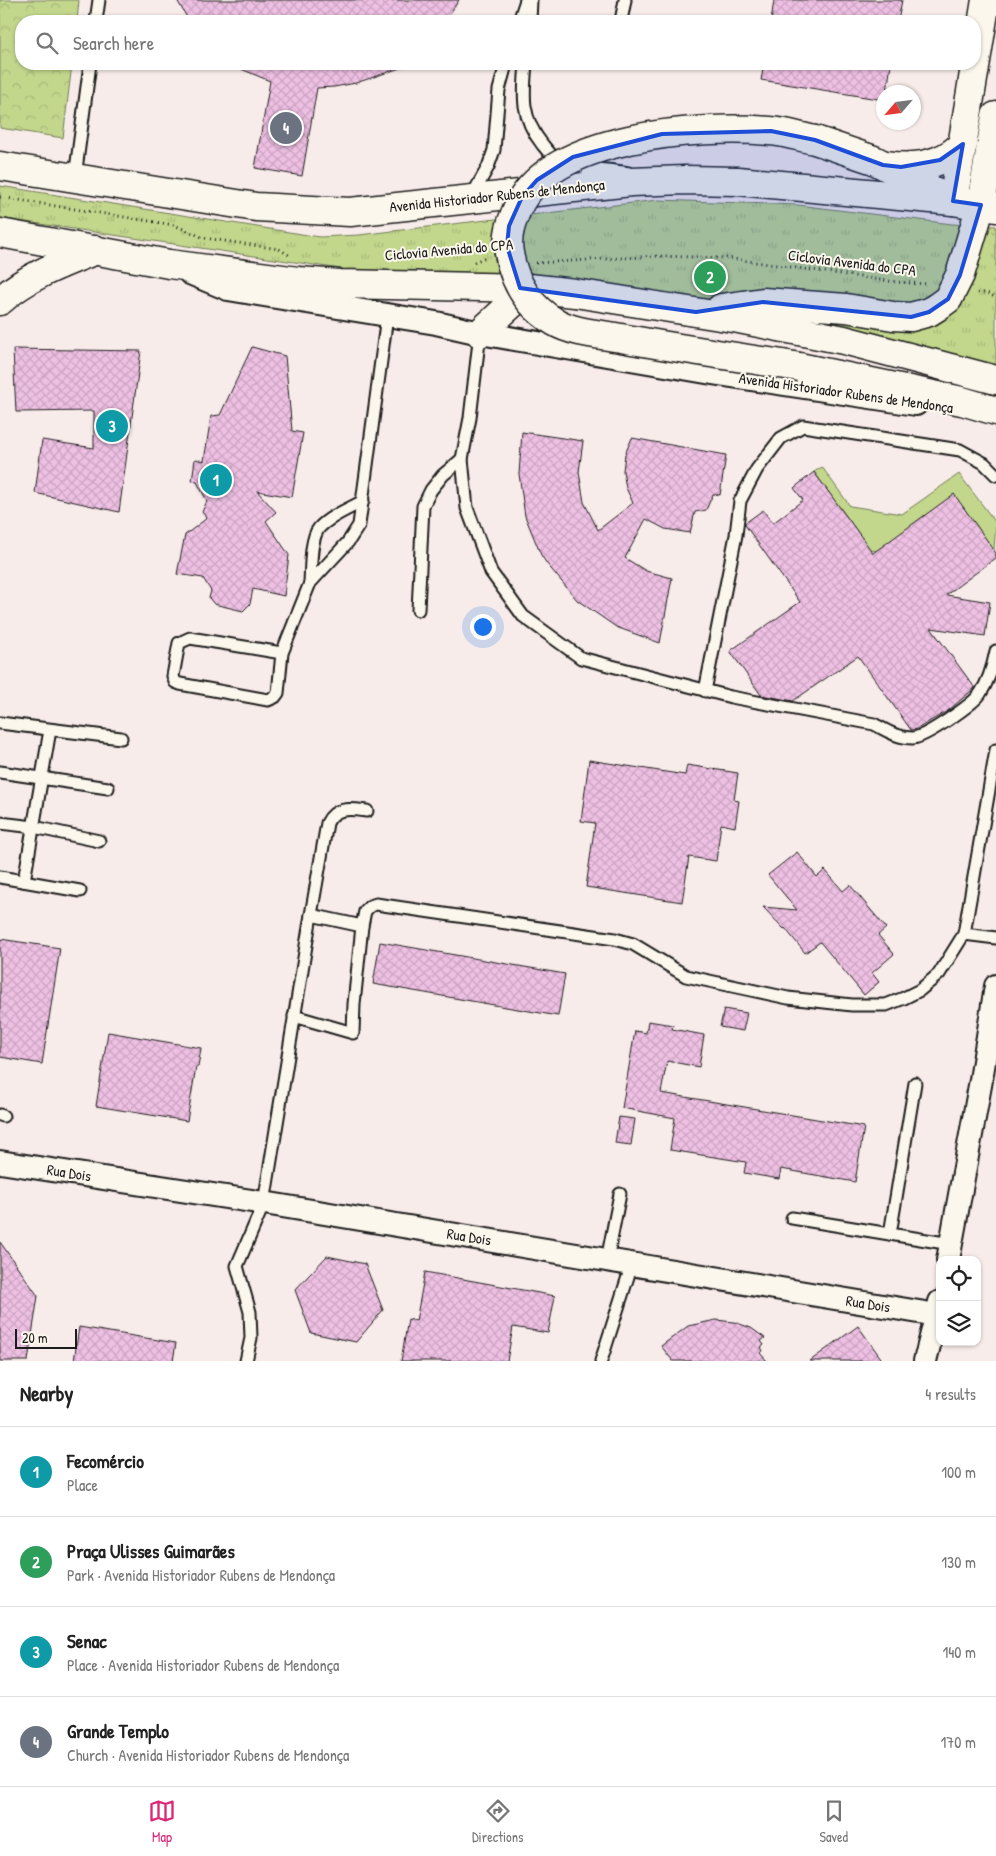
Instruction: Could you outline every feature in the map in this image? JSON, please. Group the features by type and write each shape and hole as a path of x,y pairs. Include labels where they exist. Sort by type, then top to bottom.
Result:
{"main road":[{"path":"981,31 986,0"},
{"path":"975,70 953,201 883,165 815,140 771,131 714,131 662,134 613,144 573,157 536,180 522,197 510,226 508,246 512,271 522,291 535,307 556,323 577,330 799,367 962,401 996,413"},
{"path":"696,312 763,302 846,308 911,317 929,312 937,307 948,299 955,288 989,207 996,116"},
{"path":"883,165 900,167 924,165 947,157 963,144"},
{"name":"Avenida Historiador Rubens de Mendonça","path":"0,166 256,207 350,212 470,200 527,192 660,181 738,181 953,201 989,207"},
{"name":"Avenida Historiador Rubens de Mendonça","path":"0,233 169,264 298,281 340,284 531,276 575,292 739,319 844,340 996,380"},
{"path":"0,301 9,293 37,276 96,250"},
{"path":"480,333 531,276"},
{"path":"799,367 896,377 996,391"}],"street":[{"name":"Avenida Historiador Rubens de Mendonça","path":"169,264 228,289 436,323 480,333 712,373 918,404 996,413"},
{"path":"949,1252 981,1080 996,986"},
{"name":"Rua Dois","path":"0,1162 264,1203 632,1264 936,1309"},
{"path":"925,1361 936,1317"}],"lane":[{"path":"97,15 99,0"},
{"path":"521,15 526,0"},
{"path":"530,15 531,0"},
{"path":"622,15 625,0"},
{"path":"74,177 89,70"},
{"path":"470,200 485,173 494,150 499,90 504,70"},
{"path":"526,70 524,92 527,118 535,136 554,158 570,165 610,169 660,181"},
{"path":"310,583 348,542 359,525 387,316"},
{"path":"480,333 470,418 462,460 467,508 491,572 523,616 581,658 731,697 874,724 895,736 915,738 924,735 944,722 981,693 990,675 996,651"},
{"path":"706,690 736,535 740,501 757,469 781,438 803,426 960,450 984,464 996,475"},
{"path":"418,610 423,506 431,490 442,475 462,460"},
{"path":"282,653 190,638 179,643 173,676 175,682 180,684 268,700 275,697 278,693 282,653 310,583 314,541 318,530 327,522 363,501"},
{"path":"990,675 996,687"},
{"path":"0,723 121,738"},
{"path":"24,881 50,730"},
{"path":"294,1016 353,1034 362,926 365,911 370,906 376,904 615,939 633,944 686,976 788,998 852,1005 886,1005 920,990 939,974 964,934 996,750"},
{"path":"0,772 108,788"},
{"path":"246,1361 251,1338 250,1312 237,1266 264,1203 327,823 329,819 342,810 367,811"},
{"path":"0,823 34,826 99,841"},
{"path":"0,877 80,891"},
{"path":"311,915 362,926"},
{"path":"964,934 996,938"},
{"path":"890,1234 916,1083"},
{"path":"607,1260 620,1194"},
{"path":"792,1218 890,1234 949,1252"},
{"path":"601,1361 632,1264"}],"path":[{"path":"0,197 174,225 204,238 279,249 294,257"},
{"name":"Ciclovia Avenida do CPA","path":"531,276 657,256 727,258 896,282 940,285 990,294 996,298"},
{"name":"Ciclovia Avenida do CPA","path":"467,262 476,262 483,258 492,257"}],"highlighted area":[{"path":"771,131 815,140 883,165 901,167 940,160 963,144 953,201 981,205 960,275 948,299 929,312 911,317 763,302 696,312 520,288 507,246 509,226 522,197 537,180 573,157 662,134"}],"green space":[{"path":"0,0 79,0 78,15 15,15 15,70 71,70 63,138 0,128"},
{"path":"0,186 320,237 359,235 658,200 798,205 952,224 996,226 996,367 0,218"},
{"path":"822,467 850,506 902,514 959,474 996,523 994,550 954,495 878,551 863,549 857,531 814,472"}],"building":[{"path":"177,0 459,0 449,15 186,15"},
{"path":"774,0 902,0 899,15 772,15"},
{"path":"243,70 394,70 356,83 317,88 302,176 255,168 270,81"},
{"path":"763,70 890,70 888,85 876,85 876,99 761,80"},
{"path":"252,347 285,356 292,431 303,433 292,497 257,491 276,512 266,521 289,555 284,596 253,589 250,604 243,611 214,604 209,598 211,591 203,578 177,574 185,535 207,518 202,512 207,501 197,482 192,481 195,459 204,461 211,416 220,415"},
{"path":"13,349 141,351 119,512 35,493 42,440 94,448 94,411 16,412"},
{"path":"522,432 583,441 579,472 584,502 598,530 633,503 626,488 623,471 625,454 632,438 726,455 720,495 713,494 706,510 695,512 690,533 665,529 646,519 625,558 646,571 672,578 660,643 616,627 577,600 541,555 525,516 519,474"},
{"path":"814,472 873,553 954,494 996,553 996,558 946,595 990,602 985,636 931,628 975,688 949,710 917,729 911,730 858,656 793,701 761,695 730,651 800,602 745,523 763,510 773,523 803,500 794,488"},
{"path":"589,760 685,775 687,765 738,773 734,800 739,801 735,827 721,824 716,861 689,857 682,902 586,887 595,823 581,821"},
{"path":"797,852 817,877 825,870 843,891 850,885 886,928 878,935 894,954 872,973 879,982 864,995 820,942 805,953 785,928 763,907 797,910 768,875"},
{"path":"0,939 60,948 42,1064 0,1057"},
{"path":"380,942 565,974 558,1016 373,984"},
{"path":"724,1009 747,1013 743,1031 720,1027"},
{"path":"648,1021 673,1025 672,1029 704,1035 699,1067 667,1061 661,1093 864,1127 855,1182 781,1169 779,1179 744,1173 746,1162 670,1150 675,1118 622,1108 635,1031 646,1033"},
{"path":"108,1032 201,1048 187,1121 96,1106"},
{"path":"619,1117 635,1119 631,1145 615,1143"},
{"path":"0,1242 38,1296 28,1361 0,1361"},
{"path":"327,1256 365,1264 383,1310 356,1342 311,1333 295,1290"},
{"path":"425,1272 555,1296 548,1333 513,1327 507,1361 401,1361 408,1319 416,1321"},
{"path":"716,1320 734,1322 751,1328 765,1338 761,1341 764,1345 761,1347 763,1351 760,1353 767,1361 673,1361 661,1346 688,1326"},
{"path":"858,1326 883,1361 810,1361"},
{"path":"79,1327 176,1343 173,1361 74,1361"}],"place":[{"name":"Grande Templo","path":"286,128"},
{"name":"Praça Ulisses Guimarães","path":"710,277"},
{"name":"Senac","path":"112,426"},
{"name":"Fecomércio","path":"216,480"}]}
